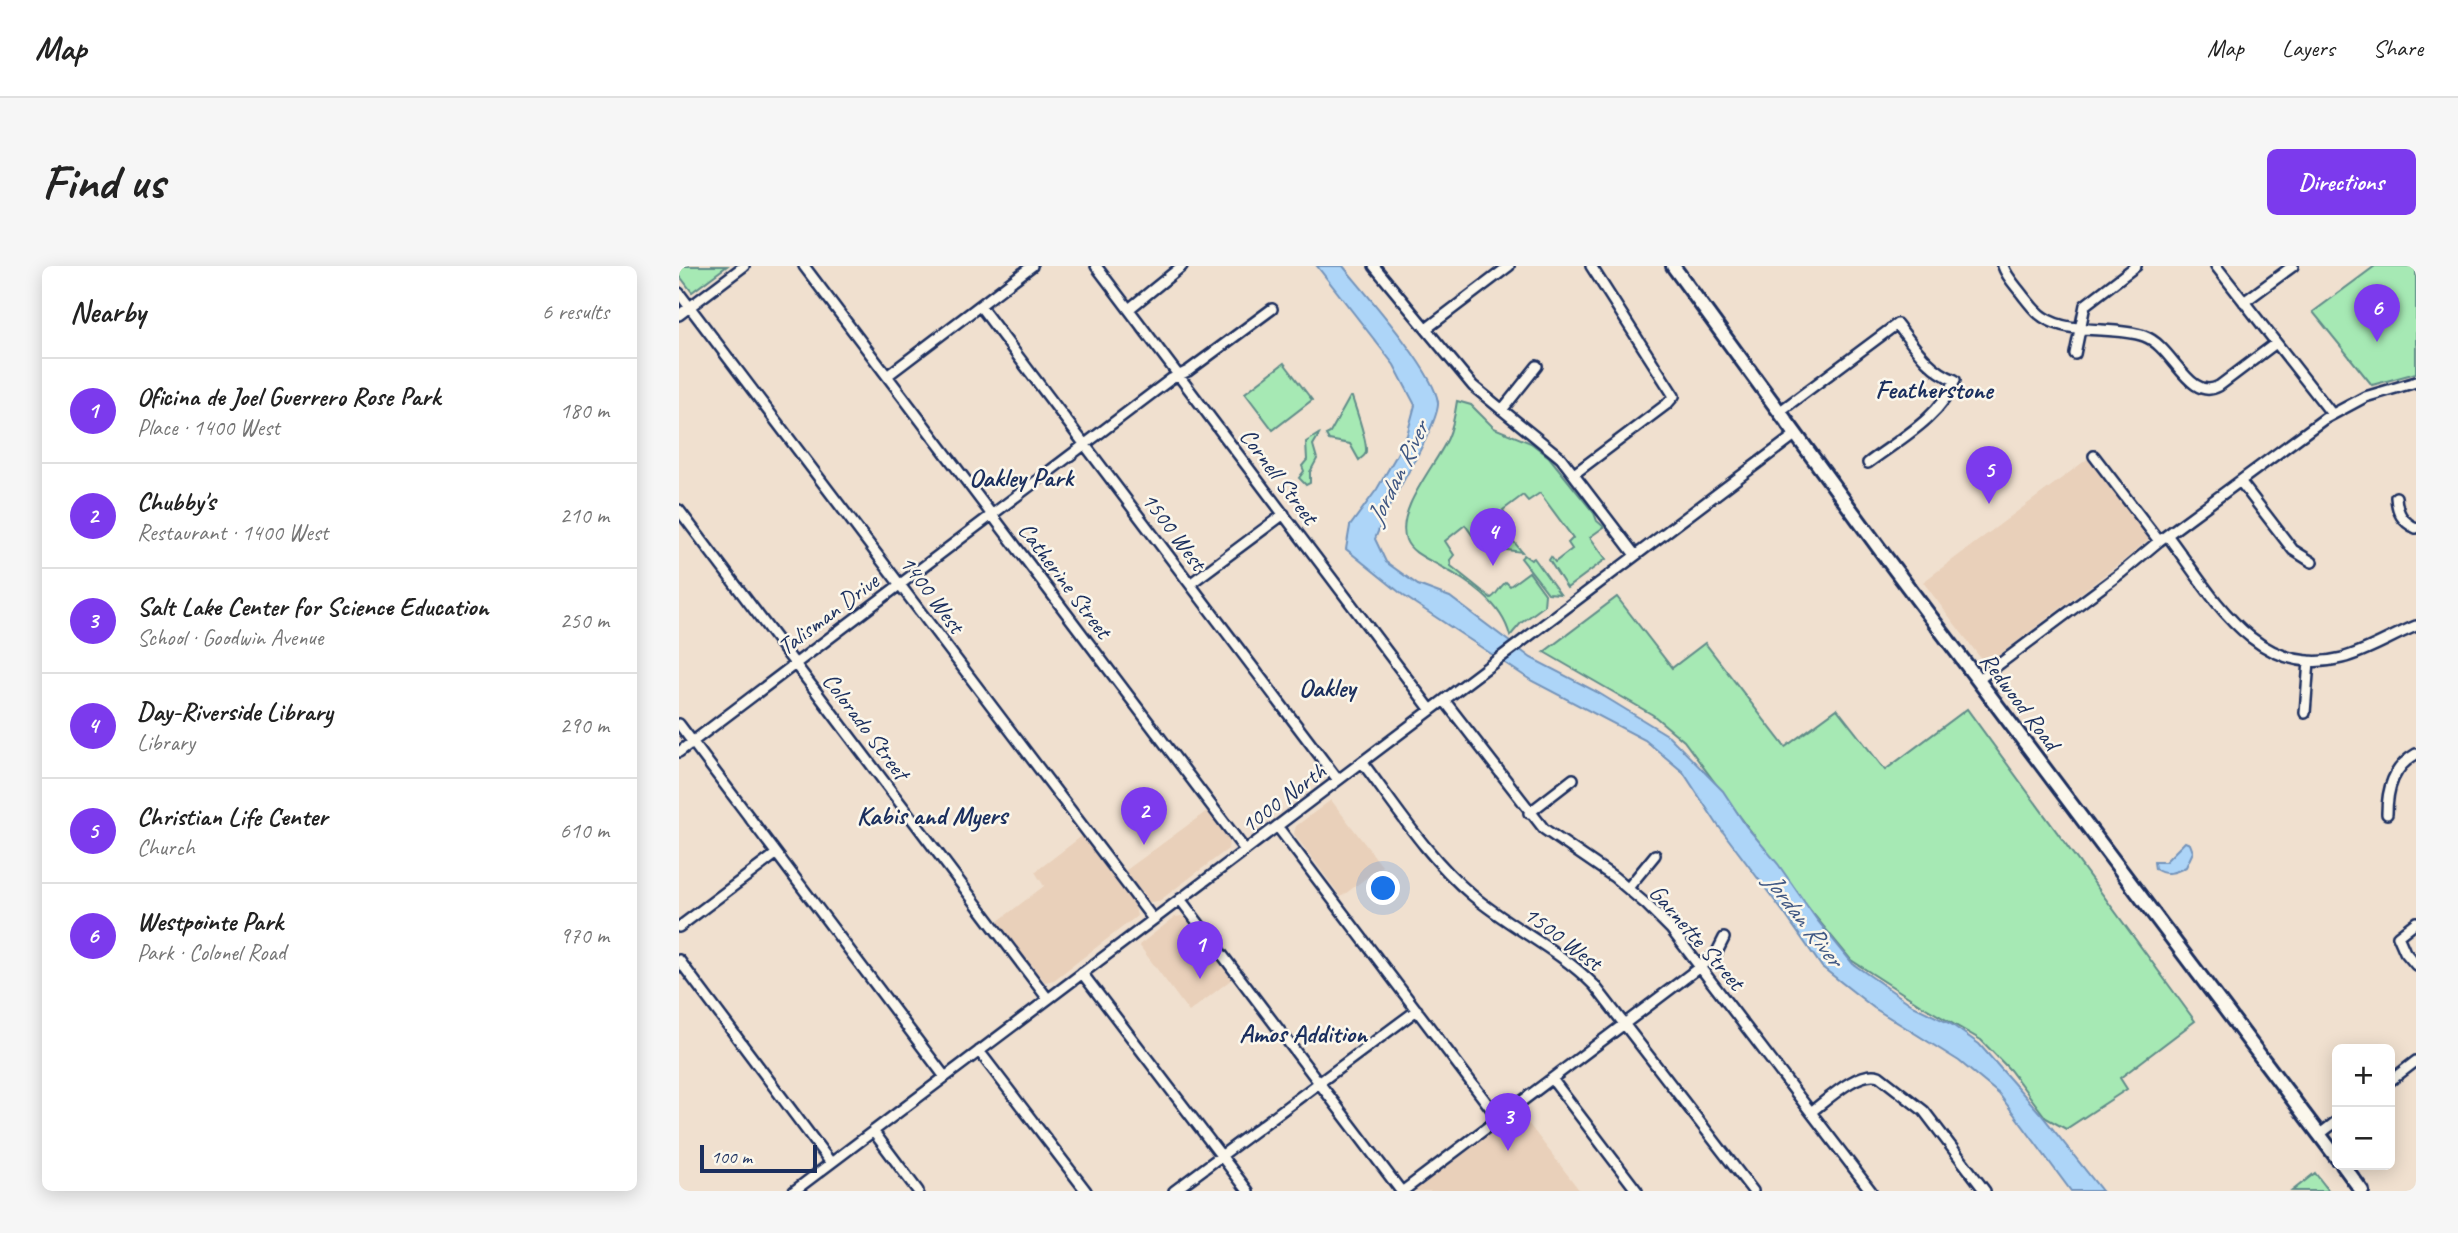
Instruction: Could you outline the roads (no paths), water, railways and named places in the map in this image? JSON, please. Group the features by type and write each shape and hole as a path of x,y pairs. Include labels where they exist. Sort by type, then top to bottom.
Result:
{"main road":[{"name":"Redwood Road","path":"1673,266 1795,435 2332,1151"},
{"path":"2347,1170 2362,1191"}],"street":[{"path":"679,315 744,266"},
{"name":"Catherine Street","path":"804,266 1245,850"},
{"path":"887,376 1032,266"},
{"name":"Cornell Street","path":"1096,266 1431,710"},
{"path":"1129,309 1182,266"},
{"path":"1374,266 1473,386 1556,453 1635,555"},
{"path":"1426,329 1509,266"},
{"path":"1574,474 1674,396 1591,266"},
{"path":"2003,266 2009,278 2038,313 2052,322 2150,338 2169,354 2194,385 2207,390 2219,386 2276,342"},
{"path":"2075,354 2082,312 2088,302 2136,266"},
{"path":"2217,266 2332,414"},
{"path":"2244,302 2293,266"},
{"name":"1400 West","path":"679,293 1153,919"},
{"name":"1500 West","path":"980,306 1338,780"},
{"name":"Talisman Drive","path":"679,752 1085,445 1272,309"},
{"path":"1779,412 1897,324 1929,365 1941,375 1955,380 1947,399 1937,411 1868,463"},
{"path":"1502,410 1537,366"},
{"path":"1978,680 2121,573 2163,538 2332,414 2384,390 2416,382"},
{"name":"1000 North","path":"793,1191 1795,435"},
{"path":"2094,456 2230,619 2246,636 2276,654 2309,661 2345,657 2416,626"},
{"path":"2240,481 2293,550 2312,562"},
{"path":"2396,497 2400,515 2416,528"},
{"name":"Colorado Street","path":"679,510 1048,999"},
{"path":"1190,584 1284,514"},
{"path":"2305,713 2309,661"},
{"name":"Garnette Street","path":"1444,700 1529,813 1552,837 1628,888 1659,916 1701,966 1871,1191"},
{"path":"679,724 945,1077"},
{"path":"2387,814 2387,799 2392,780 2403,764 2416,754"},
{"name":"1500 West","path":"1362,762 1429,851 1457,882 1498,915 1572,963 1594,985 1626,1023 1753,1191"},
{"path":"1529,813 1573,779"},
{"path":"1277,826 1499,1119"},
{"path":"679,927 776,853"},
{"path":"1628,888 1655,855"},
{"path":"1180,899 1402,1191 1701,966 1716,954 1724,938"},
{"path":"2416,922 2398,936 2405,953 2416,965"},
{"path":"679,960 831,1163"},
{"path":"1082,973 1248,1191"},
{"path":"1174,1191 1417,1010"},
{"path":"979,1051 1086,1191"},
{"path":"2395,1077 2416,1061"},
{"path":"1811,1112 1859,1077 1875,1074 1924,1111 1985,1191"},
{"path":"1552,1079 1637,1191"},
{"path":"2319,1134 2332,1125"},
{"path":"873,1131 918,1191"}],"water":[{"name":"Jordan River","path":"1317,266 1343,266 1412,352 1434,388 1438,402 1426,439 1375,539 1386,562 1418,585 1450,597 1531,658 1597,692 1669,736 1723,791 1746,826 1853,964 1915,1007 1951,1024 1979,1044 2040,1113 2102,1191 2071,1191 1999,1094 1959,1061 1874,1008 1822,967 1717,824 1683,772 1645,740 1532,681 1404,596 1346,549 1350,526 1395,458 1407,435 1415,405 1394,365"},
{"path":"2185,842 2190,844 2193,852 2186,867 2171,873 2155,869 2154,862 2165,862"}],"place":[{"name":"Westpointe Park","path":"2377,342"},
{"name":"Christian Life Center","path":"1989,504"},
{"name":"Day-Riverside Library","path":"1493,566"},
{"name":"Chubby's","path":"1144,845"},
{"name":"Oficina de Joel Guerrero Rose Park","path":"1200,979"},
{"name":"Salt Lake Center for Science Education","path":"1508,1151"}],"district":[{"name":"Featherstone","path":"1934,389"},
{"name":"Oakley Park","path":"1021,477"},
{"name":"Oakley","path":"1327,687"},
{"name":"Kabis and Myers","path":"932,815"},
{"name":"Amos Addition","path":"1303,1033"}]}
